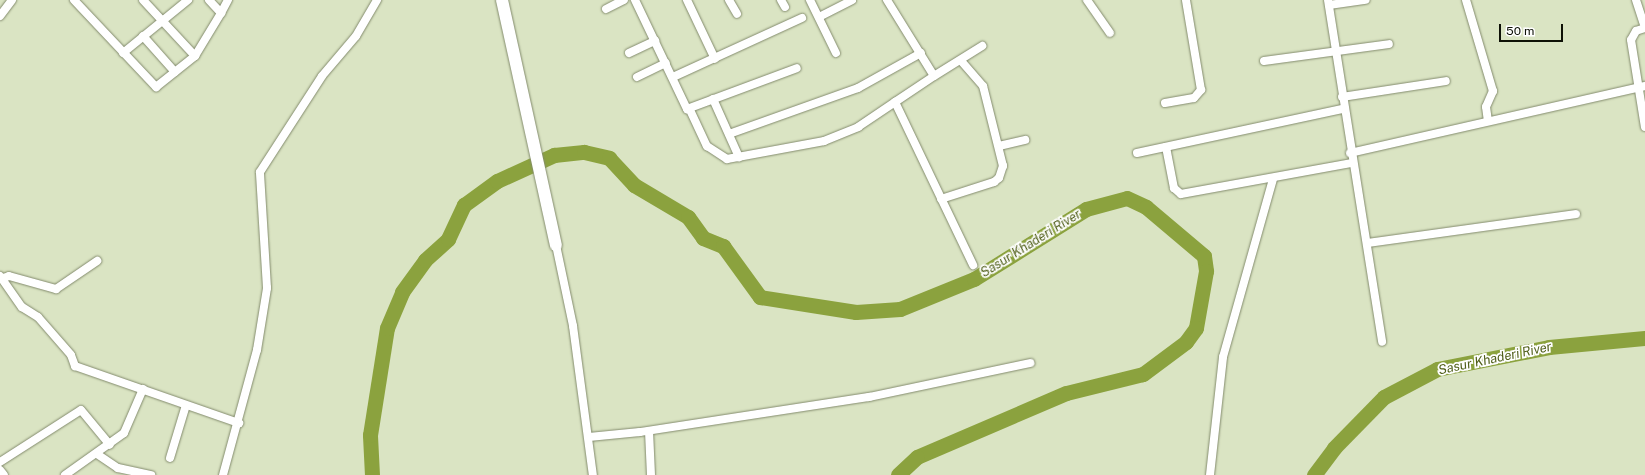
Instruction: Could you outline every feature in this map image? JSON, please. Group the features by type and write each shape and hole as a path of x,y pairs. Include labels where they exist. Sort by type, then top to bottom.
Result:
{"street":[{"path":"0,16 12,0"},
{"path":"74,0 152,86 175,72 195,56 228,0"},
{"path":"143,0 195,56"},
{"path":"123,53 188,0"},
{"path":"209,0 221,13"},
{"path":"223,475 239,423 257,350 267,288 260,172 322,76 356,36 377,0"},
{"path":"502,0 527,103 573,326 593,475"},
{"path":"606,9 624,0"},
{"path":"635,0 673,77 684,105 690,110 707,146 714,154 727,159 824,141 858,127 982,46"},
{"path":"687,0 715,59"},
{"path":"729,0 737,14"},
{"path":"810,0 836,53"},
{"path":"819,17 852,0"},
{"path":"887,0 934,76"},
{"path":"1087,0 1110,33"},
{"path":"1165,103 1194,98 1200,90 1186,0"},
{"path":"1366,0 1329,3 1343,109 1368,243 1382,342"},
{"path":"1466,0 1493,91 1486,107 1488,121"},
{"path":"1636,0 1645,28 1632,34 1631,40 1641,86 1645,127"},
{"path":"673,77 802,18"},
{"path":"143,36 175,72"},
{"path":"629,53 655,41"},
{"path":"1264,61 1335,50 1390,44"},
{"path":"729,134 858,88 921,53"},
{"path":"941,199 999,178 1002,166 999,146 983,86 961,61"},
{"path":"637,78 666,63"},
{"path":"690,110 797,68"},
{"path":"1342,97 1446,81"},
{"path":"1350,153 1641,86"},
{"path":"713,100 739,157"},
{"path":"895,102 972,265"},
{"path":"1137,153 1343,109"},
{"path":"999,146 1025,140"},
{"path":"1166,147 1174,188 1181,194 1273,179 1352,163"},
{"path":"1210,475 1223,357 1273,179"},
{"path":"1368,243 1576,214"},
{"path":"97,261 56,289 8,276 1,278 22,307 38,317 71,355 75,366 239,423"},
{"path":"589,437 649,431 869,397 1030,363"},
{"path":"65,475 110,445 130,427 143,389"},
{"path":"170,458 186,404"},
{"path":"0,462 81,410 110,445"},
{"path":"649,431 651,475"},
{"path":"97,454 118,468 151,475"},
{"path":"0,470 4,475"}],"waterway":[{"name":"Sasur Khaderi River","path":"372,475 370,435 387,328 402,292 425,260 448,239 464,205 497,181 554,155 584,152 609,158 634,185 688,217 703,238 723,246 760,297 856,312 900,309 974,279 1086,209 1127,198 1146,207 1204,256 1206,271 1196,328 1186,342 1143,374 1066,393 917,457 898,475"},
{"name":"Sasur Khaderi River","path":"1314,475 1334,448 1384,397 1437,369 1549,347 1645,338"}]}
